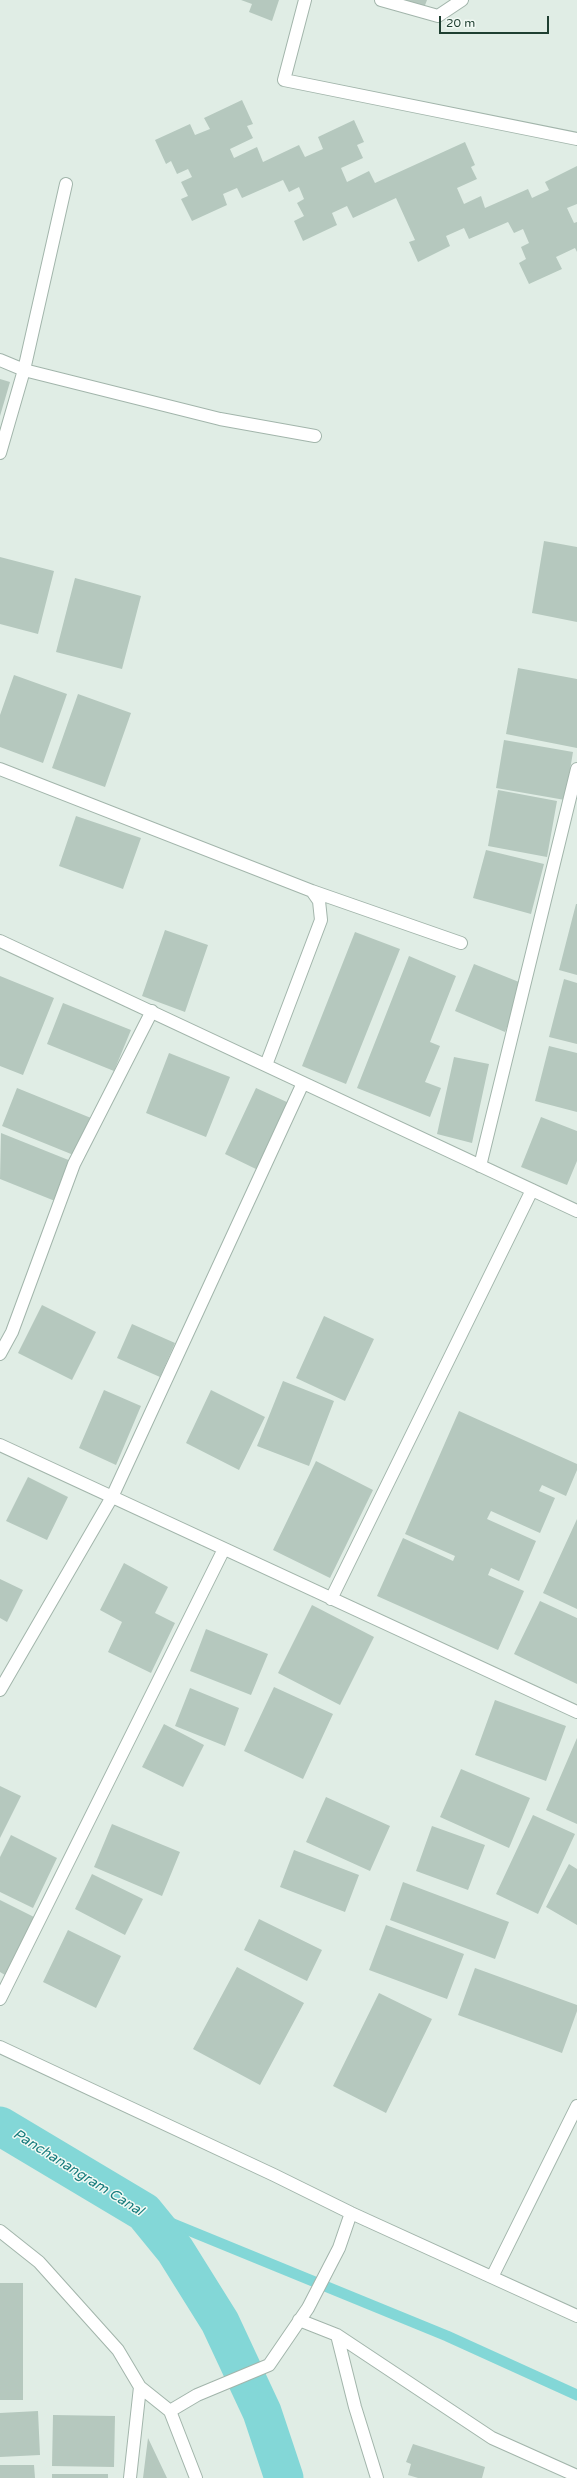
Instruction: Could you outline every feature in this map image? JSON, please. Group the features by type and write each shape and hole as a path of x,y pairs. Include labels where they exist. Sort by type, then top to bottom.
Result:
{"street":[{"path":"305,0 284,80 577,139"},
{"path":"381,0 438,16 462,0"},
{"path":"0,453 24,370 66,184"},
{"path":"0,360 24,370 220,419 315,436"},
{"path":"0,769 312,891 461,943"},
{"path":"480,1166 577,769"},
{"path":"266,1065 321,920 319,901 312,891"},
{"path":"0,941 577,1211"},
{"path":"0,1354 12,1332 74,1164 152,1011"},
{"path":"0,1690 112,1497 304,1083"},
{"path":"332,1599 532,1190"},
{"path":"0,1445 577,1712"},
{"path":"0,1999 224,1549"},
{"path":"0,2047 274,2175 351,2214 577,2316"},
{"path":"492,2277 577,2106"},
{"path":"170,2411 197,2395 269,2365 308,2308 339,2248 351,2214"},
{"path":"0,2231 39,2262 118,2350 140,2387 170,2411 196,2478"},
{"path":"299,2320 337,2335 492,2438 577,2476"},
{"path":"337,2335 355,2406 377,2478"},
{"path":"130,2478 140,2387"}],"building":[{"path":"241,0 279,0 272,21 249,12 252,4"},
{"path":"403,0 427,0 424,8"},
{"path":"242,100 253,124 247,126 253,138 230,149 234,158 257,147 263,162 299,145 305,157 323,149 318,137 354,120 364,142 357,145 363,158 341,168 347,182 369,171 375,183 465,142 475,165 471,167 477,179 457,188 464,204 481,196 485,208 528,189 532,198 549,190 545,182 577,166 577,204 567,208 574,223 577,222 577,252 575,248 556,257 562,269 529,284 519,263 526,259 521,247 529,243 523,229 514,233 508,222 469,239 464,228 446,236 450,246 418,262 409,242 415,240 396,198 353,218 347,206 332,213 337,225 303,241 294,221 304,216 297,203 304,199 299,187 289,192 283,180 242,198 237,188 223,194 227,205 192,221 181,199 188,196 181,182 192,177 188,169 177,174 171,161 166,164 155,140 190,124 195,135 210,129 204,118"},
{"path":"0,379 10,382 0,416"},
{"path":"544,541 577,547 577,622 532,613"},
{"path":"0,557 54,571 38,634 0,624"},
{"path":"75,578 141,596 122,669 56,652"},
{"path":"518,668 577,679 577,748 506,734"},
{"path":"14,675 67,694 43,763 0,747 0,715"},
{"path":"78,694 131,713 105,787 52,768"},
{"path":"504,740 573,752 565,800 496,788"},
{"path":"498,790 557,801 547,857 488,846"},
{"path":"76,816 141,838 123,889 59,866"},
{"path":"486,850 544,864 531,914 473,898"},
{"path":"577,904 577,975 559,970"},
{"path":"165,930 208,945 185,1012 142,996"},
{"path":"355,932 400,949 346,1084 302,1066"},
{"path":"409,956 456,976 430,1042 440,1046 425,1082 441,1088 430,1117 357,1088"},
{"path":"474,964 524,984 505,1032 455,1011"},
{"path":"0,976 54,998 23,1075 0,1066"},
{"path":"564,979 577,983 577,1044 549,1037"},
{"path":"63,1003 131,1030 114,1071 47,1044"},
{"path":"549,1046 577,1053 577,1112 535,1101"},
{"path":"169,1053 230,1077 206,1137 146,1113"},
{"path":"454,1057 489,1064 472,1143 437,1134"},
{"path":"17,1088 91,1118 76,1156 2,1126"},
{"path":"256,1088 289,1103 258,1170 225,1154"},
{"path":"541,1117 577,1131 577,1161 567,1185 521,1167"},
{"path":"1,1133 71,1161 55,1201 0,1179"},
{"path":"42,1305 96,1332 72,1380 18,1353"},
{"path":"324,1316 374,1339 345,1401 296,1378"},
{"path":"132,1324 175,1343 160,1377 117,1358"},
{"path":"283,1381 334,1401 309,1466 257,1446"},
{"path":"104,1390 141,1406 116,1465 79,1448"},
{"path":"211,1390 265,1417 239,1470 186,1443"},
{"path":"459,1411 577,1464 577,1470 566,1496 542,1485 539,1491 555,1498 540,1533 491,1511 487,1519 536,1541 519,1581 491,1568 488,1575 524,1591 498,1650 377,1596 403,1538 453,1561 455,1556 405,1534"},
{"path":"316,1461 373,1490 330,1578 273,1550"},
{"path":"28,1477 68,1497 47,1540 6,1521"},
{"path":"577,1519 577,1609 543,1593"},
{"path":"124,1563 168,1587 155,1613 175,1623 151,1673 108,1652 122,1622 100,1610"},
{"path":"0,1579 23,1590 7,1622 0,1618"},
{"path":"540,1601 577,1618 577,1684 514,1654"},
{"path":"312,1605 374,1637 340,1705 278,1673"},
{"path":"206,1629 268,1654 251,1695 190,1671"},
{"path":"274,1687 333,1714 303,1779 244,1751"},
{"path":"190,1688 239,1708 225,1746 175,1726"},
{"path":"495,1700 566,1726 546,1781 475,1755"},
{"path":"164,1724 204,1745 183,1787 142,1767"},
{"path":"577,1738 577,1824 546,1810"},
{"path":"461,1769 530,1798 509,1848 440,1817"},
{"path":"0,1786 21,1796 0,1838"},
{"path":"326,1797 390,1826 370,1871 306,1842"},
{"path":"533,1815 575,1834 538,1914 496,1894"},
{"path":"112,1824 180,1852 162,1896 94,1867"},
{"path":"432,1826 485,1845 468,1890 416,1871"},
{"path":"11,1835 57,1858 33,1908 0,1892 0,1857"},
{"path":"294,1850 359,1875 345,1912 280,1887"},
{"path":"569,1864 577,1869 577,1925 546,1907"},
{"path":"92,1874 143,1899 125,1935 75,1909"},
{"path":"403,1882 509,1922 495,1959 390,1920"},
{"path":"0,1900 34,1917 5,1975 0,1972"},
{"path":"259,1919 322,1950 307,1981 244,1950"},
{"path":"386,1925 464,1954 447,1999 369,1970"},
{"path":"68,1930 121,1956 96,2008 43,1982"},
{"path":"237,1967 304,2003 260,2085 193,2049"},
{"path":"475,1968 577,2005 577,2011 562,2053 458,2015"},
{"path":"379,1993 432,2019 386,2113 333,2086"},
{"path":"0,2283 23,2283 23,2400 0,2400"},
{"path":"38,2411 40,2455 0,2457 0,2413"},
{"path":"53,2415 115,2416 114,2467 52,2466"},
{"path":"148,2438 167,2478 143,2478"},
{"path":"413,2444 485,2467 482,2478 418,2478 408,2475 411,2464 406,2462"},
{"path":"0,2465 34,2465 35,2478 0,2478"},
{"path":"52,2474 108,2474 108,2478 52,2478"}],"waterway":[{"name":"Panchanangram Canal","path":"0,2126 144,2212 175,2250 220,2322 262,2412 284,2478"},
{"path":"144,2212 447,2336 577,2395"}]}
